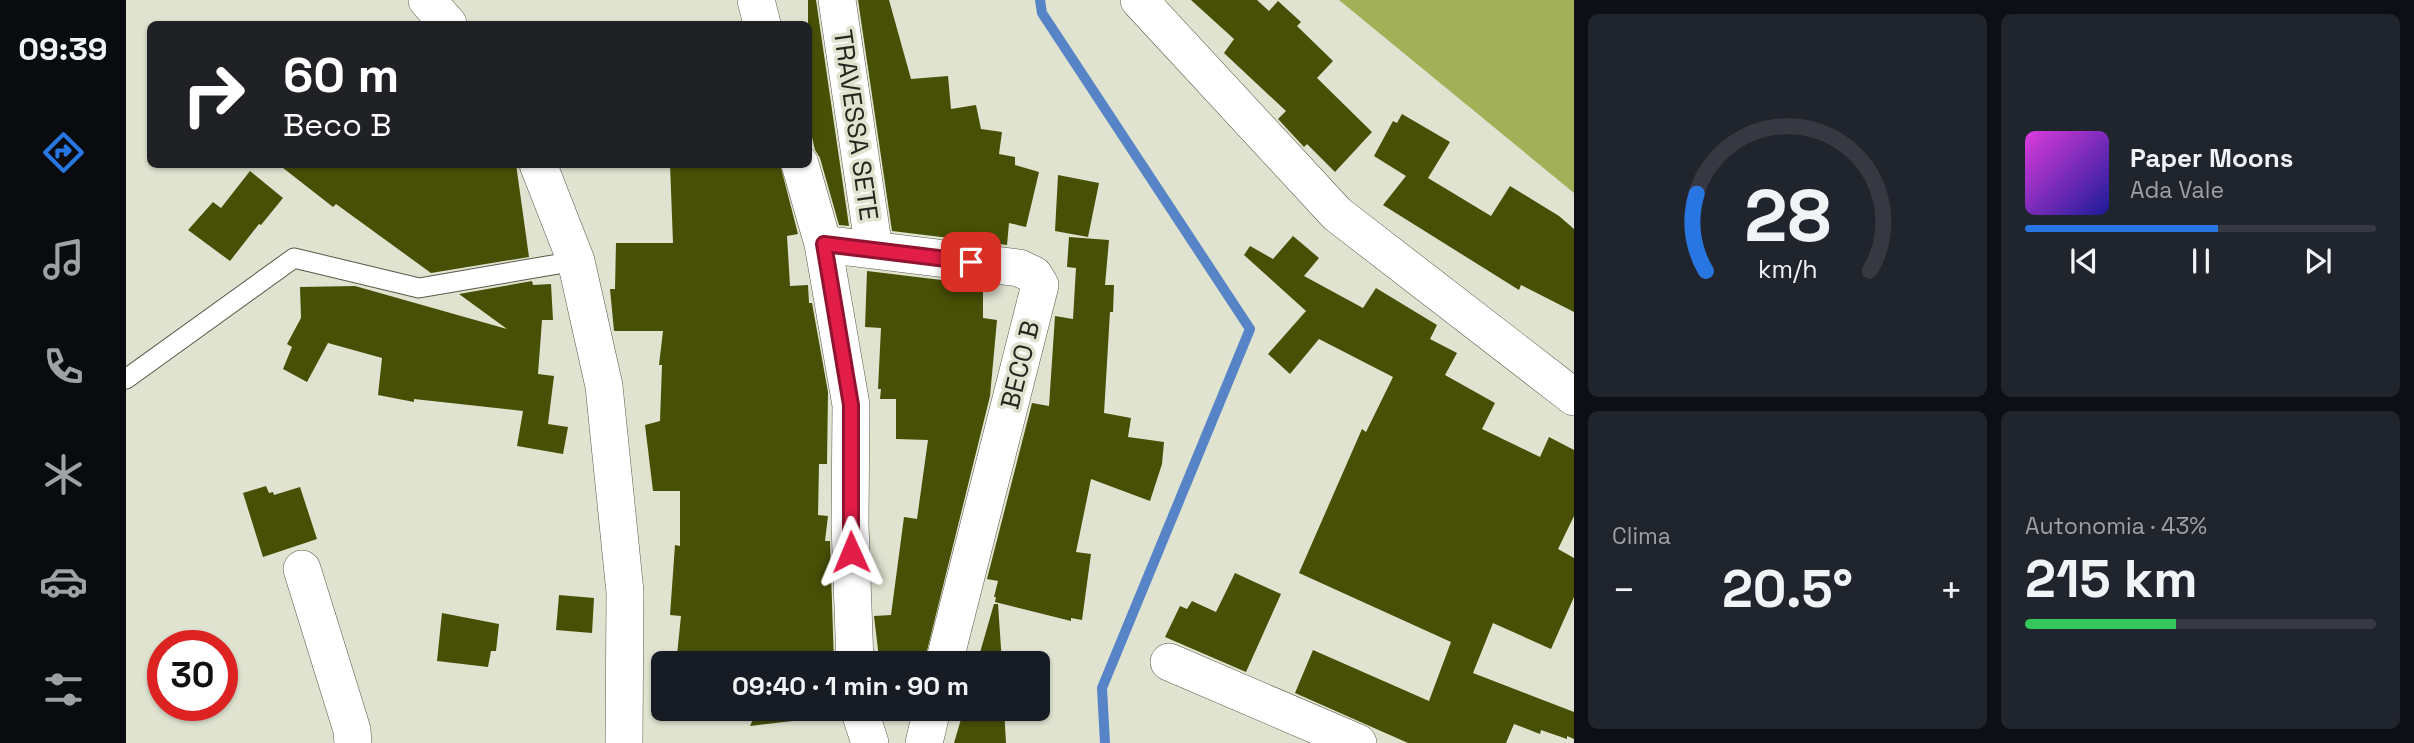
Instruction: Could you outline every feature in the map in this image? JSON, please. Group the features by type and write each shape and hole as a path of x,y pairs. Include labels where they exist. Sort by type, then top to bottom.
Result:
{"street":[{"path":"427,0 445,21"},
{"path":"756,0 761,21"},
{"name":"TRAVESSA SETE","path":"837,0 874,250"},
{"path":"1139,0 1336,214 1574,397"},
{"path":"540,168 576,261 604,386 625,592 624,743"},
{"path":"801,168 824,244 851,405 850,524 855,651"},
{"name":"BECO B","path":"824,244 1019,268 1034,275 1040,285 947,651"},
{"path":"302,569 352,730 353,743"},
{"path":"1168,662 1358,743"},
{"path":"863,721 870,743"},
{"path":"924,743 929,721"}],"lane":[{"path":"126,379 294,258 419,288 576,261"}],"green space":[{"path":"1339,0 1574,0 1574,193"}],"building":[{"path":"808,0 816,0 849,226 839,225 812,137 812,21 808,21"},
{"path":"858,0 889,0 911,79 948,76 951,109 976,105 981,129 1002,132 999,154 1015,157 1015,165 1039,172 1026,227 1009,223 1007,245 892,231"},
{"path":"1191,0 1257,0 1269,11 1278,1 1301,22 1297,26 1333,61 1317,78 1372,132 1335,172 1307,144 1304,147 1278,119 1286,111 1224,53 1234,39"},
{"path":"1402,114 1450,142 1428,178 1491,216 1510,186 1559,216 1574,229 1574,312 1521,285 1519,290 1383,205 1406,176 1374,156 1393,121 1397,123"},
{"path":"283,168 517,168 529,257 431,273 336,204 333,207"},
{"path":"670,168 781,168 798,234 787,236 790,286 808,285 809,303 812,303 828,392 827,464 819,464 818,515 828,516 825,541 830,541 834,651 677,651 681,616 670,615 675,545 680,546 680,491 653,491 645,425 660,421 662,365 659,365 663,331 614,331 610,289 615,289 616,243 673,243"},
{"path":"250,171 283,198 230,261 188,230 213,202 221,208"},
{"path":"1058,175 1099,183 1088,237 1055,231"},
{"path":"1293,236 1319,258 1304,276 1363,308 1376,288 1437,325 1430,339 1457,353 1445,375 1495,403 1482,429 1540,457 1549,437 1574,450 1574,516 1558,549 1574,558 1574,597 1551,649 1493,623 1473,673 1574,712 1574,739 1541,730 1540,734 1514,724 1506,743 1408,743 1295,693 1313,650 1429,701 1451,642 1299,573 1362,429 1366,432 1393,377 1319,339 1290,374 1268,354 1306,311 1244,255 1250,246 1273,259"},
{"path":"1069,237 1109,240 1105,285 1114,285 1104,413 1131,418 1128,437 1164,442 1162,464 1150,501 1091,479 1076,552 1091,554 1082,620 1071,618 1071,621 995,602 998,581 987,579 1032,403 1049,406 1055,316 1073,319 1076,268 1067,267"},
{"path":"867,271 983,285 983,318 997,320 990,396 927,651 878,651 874,616 891,615 904,517 917,519 928,440 896,439 896,399 880,399 881,389 878,389 881,328 865,327"},
{"path":"532,281 533,285 551,284 553,320 542,320 538,374 554,376 548,424 568,427 563,454 517,446 523,411 414,399 414,402 378,395 382,358 328,343 307,382 283,369 292,347 287,344 301,318 300,287 355,286 507,329 459,294"},
{"path":"266,486 269,493 273,492 274,495 300,487 317,539 263,557 243,493"},
{"path":"1235,573 1281,594 1246,672 1165,637 1180,606 1187,609 1192,601 1216,612"},
{"path":"559,595 594,598 592,633 556,630"},
{"path":"994,604 998,604 1001,651 980,651"},
{"path":"442,613 499,624 496,651 491,651 488,667 437,661"},
{"path":"752,721 793,721 750,726"},
{"path":"960,721 1005,721 1006,743 954,743"}],"waterway":[{"path":"1040,0 1042,13 1250,329 1102,688 1105,743"}],"route":[{"path":"851,552 851,405 824,244 971,262"}]}
